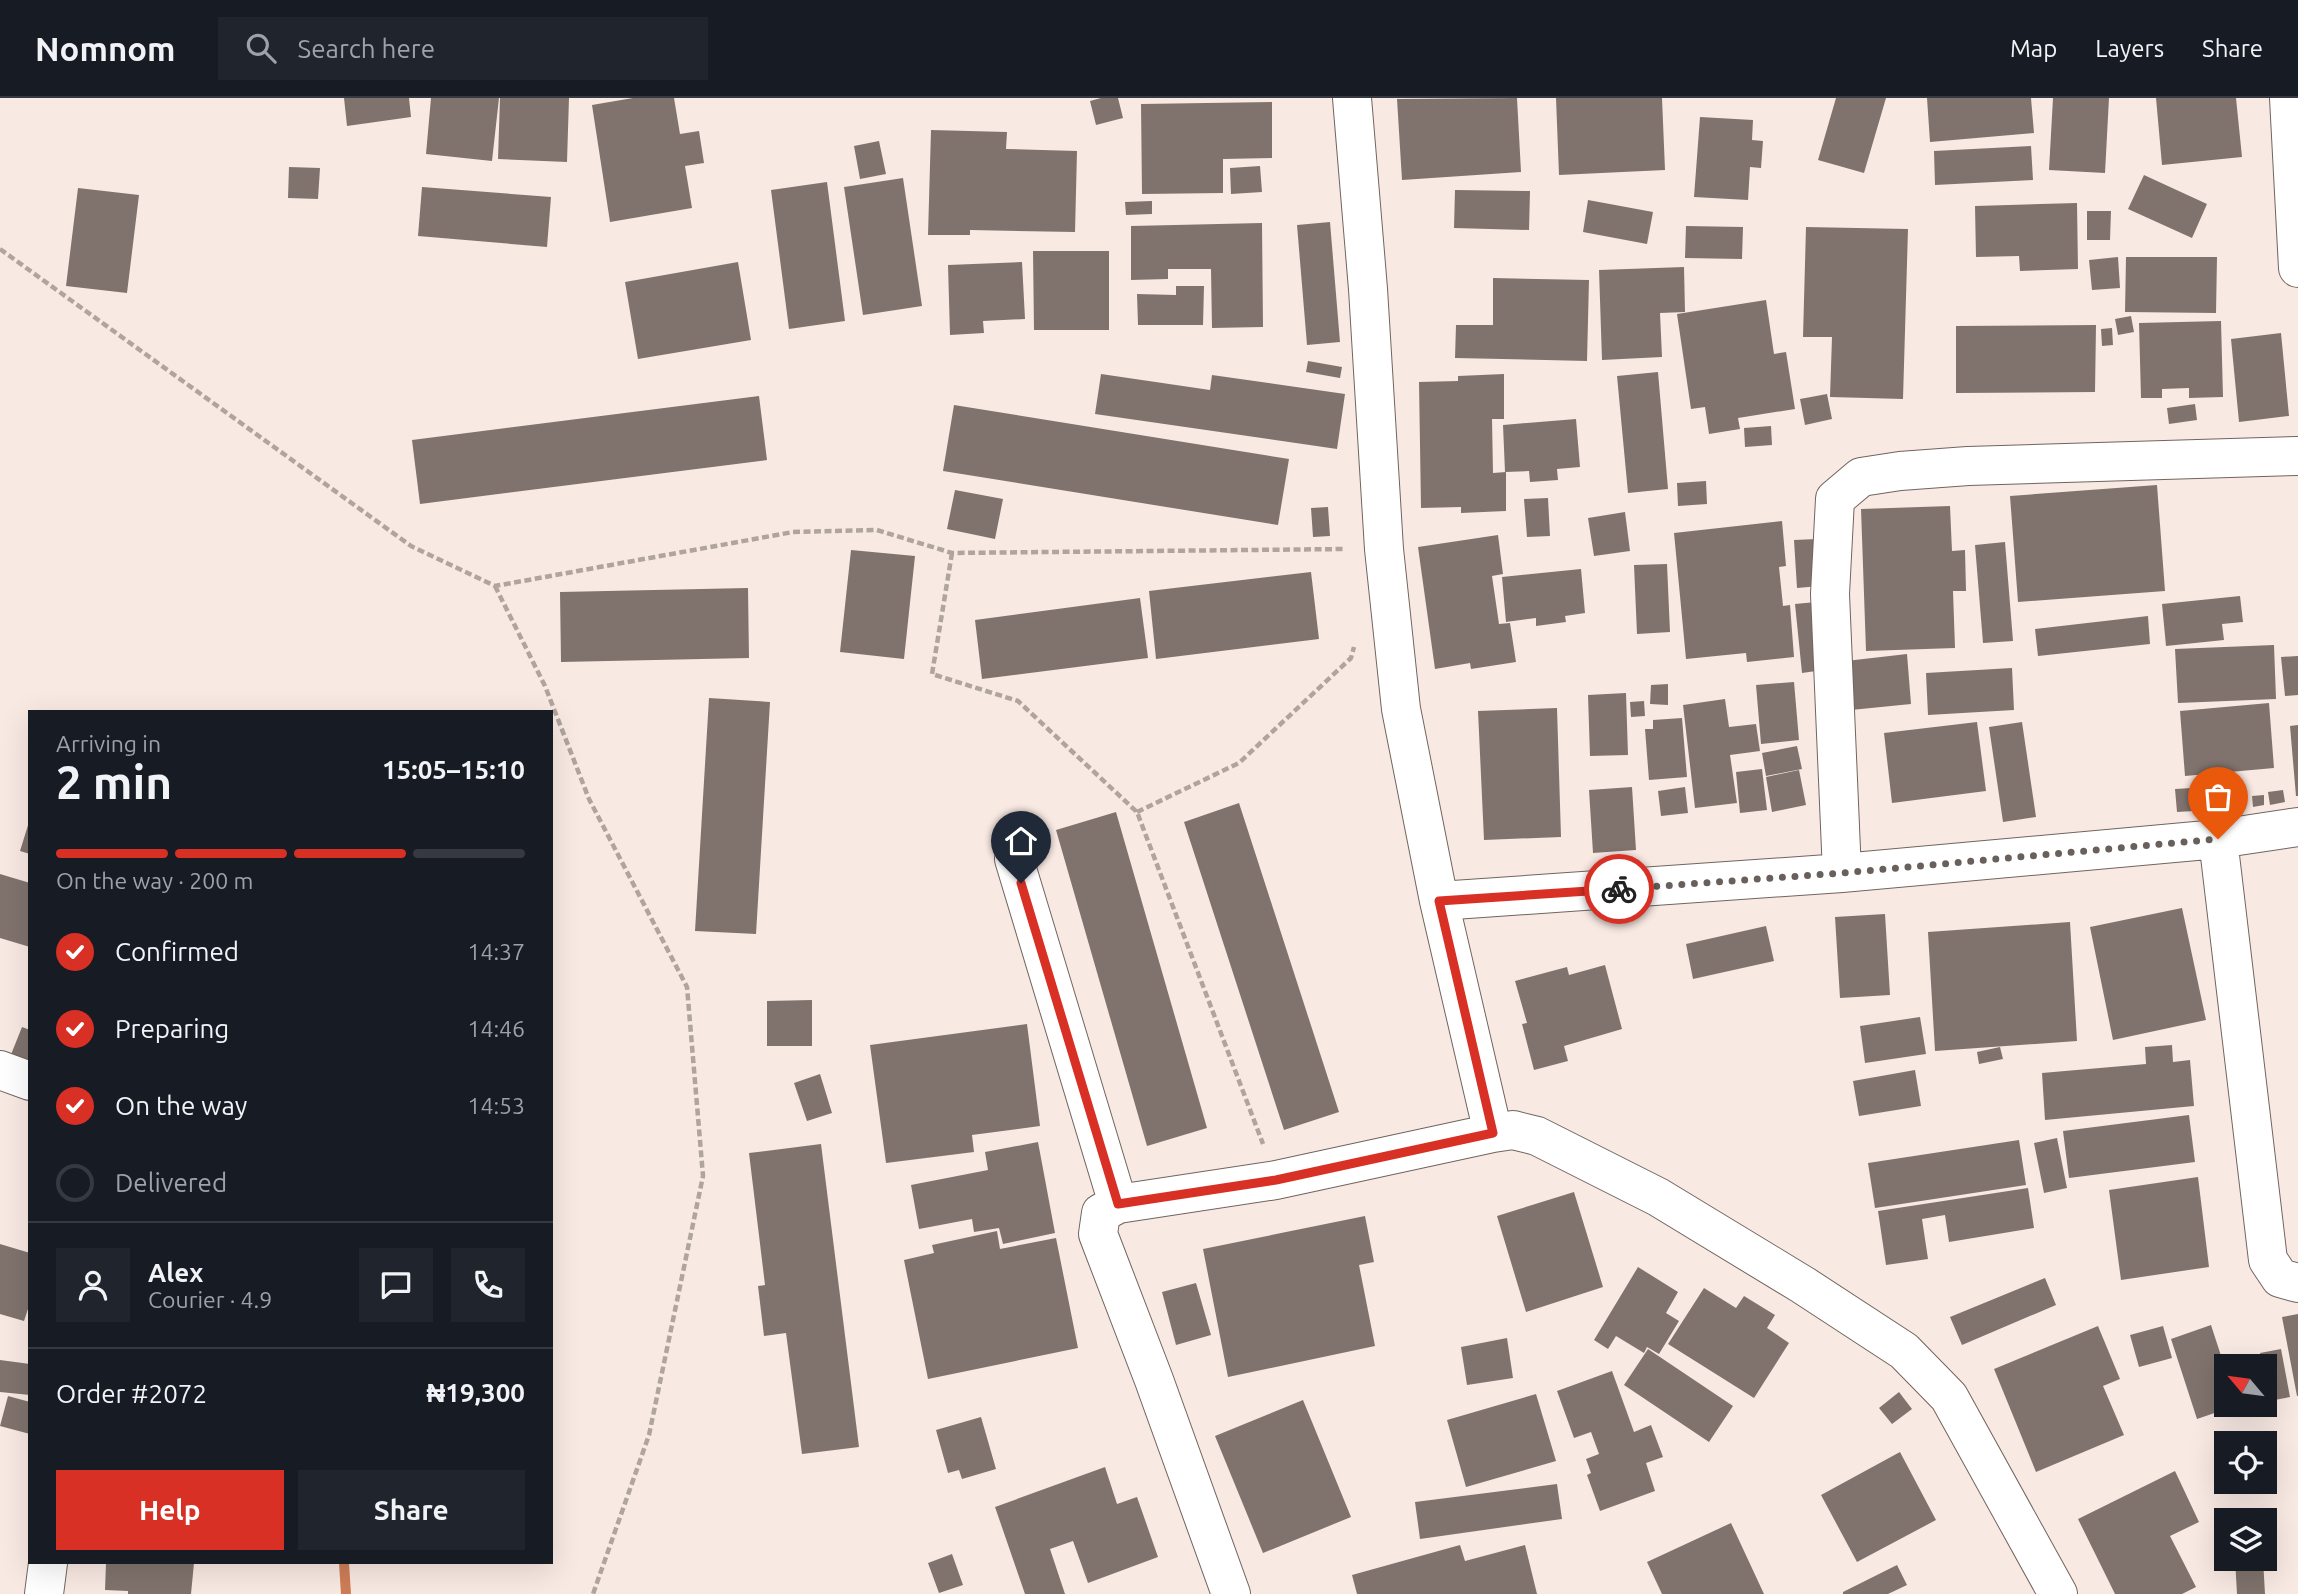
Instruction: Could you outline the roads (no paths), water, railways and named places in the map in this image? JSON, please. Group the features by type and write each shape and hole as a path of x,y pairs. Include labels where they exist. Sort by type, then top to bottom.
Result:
{"street":[{"path":"1352,98 1368,289 1384,549 1401,709 1439,901 1493,1133"},
{"path":"2289,98 2298,268"},
{"path":"1842,873 1830,594 1835,499 1861,477 1900,471 1968,466 2298,456"},
{"path":"1439,901 1842,873 2218,839 2298,827"},
{"path":"2218,839 2268,1260 2280,1278 2298,1283"},
{"path":"1014,859 1118,1204"},
{"path":"0,1070 28,1080"},
{"path":"1231,1594 1098,1234 1101,1213 1118,1204 1276,1180 1514,1130 1537,1136 1658,1197 1904,1350 1949,1397 2058,1594"},
{"path":"44,1594 48,1564"}],"waterway":[{"path":"344,1564 346,1594"}]}
